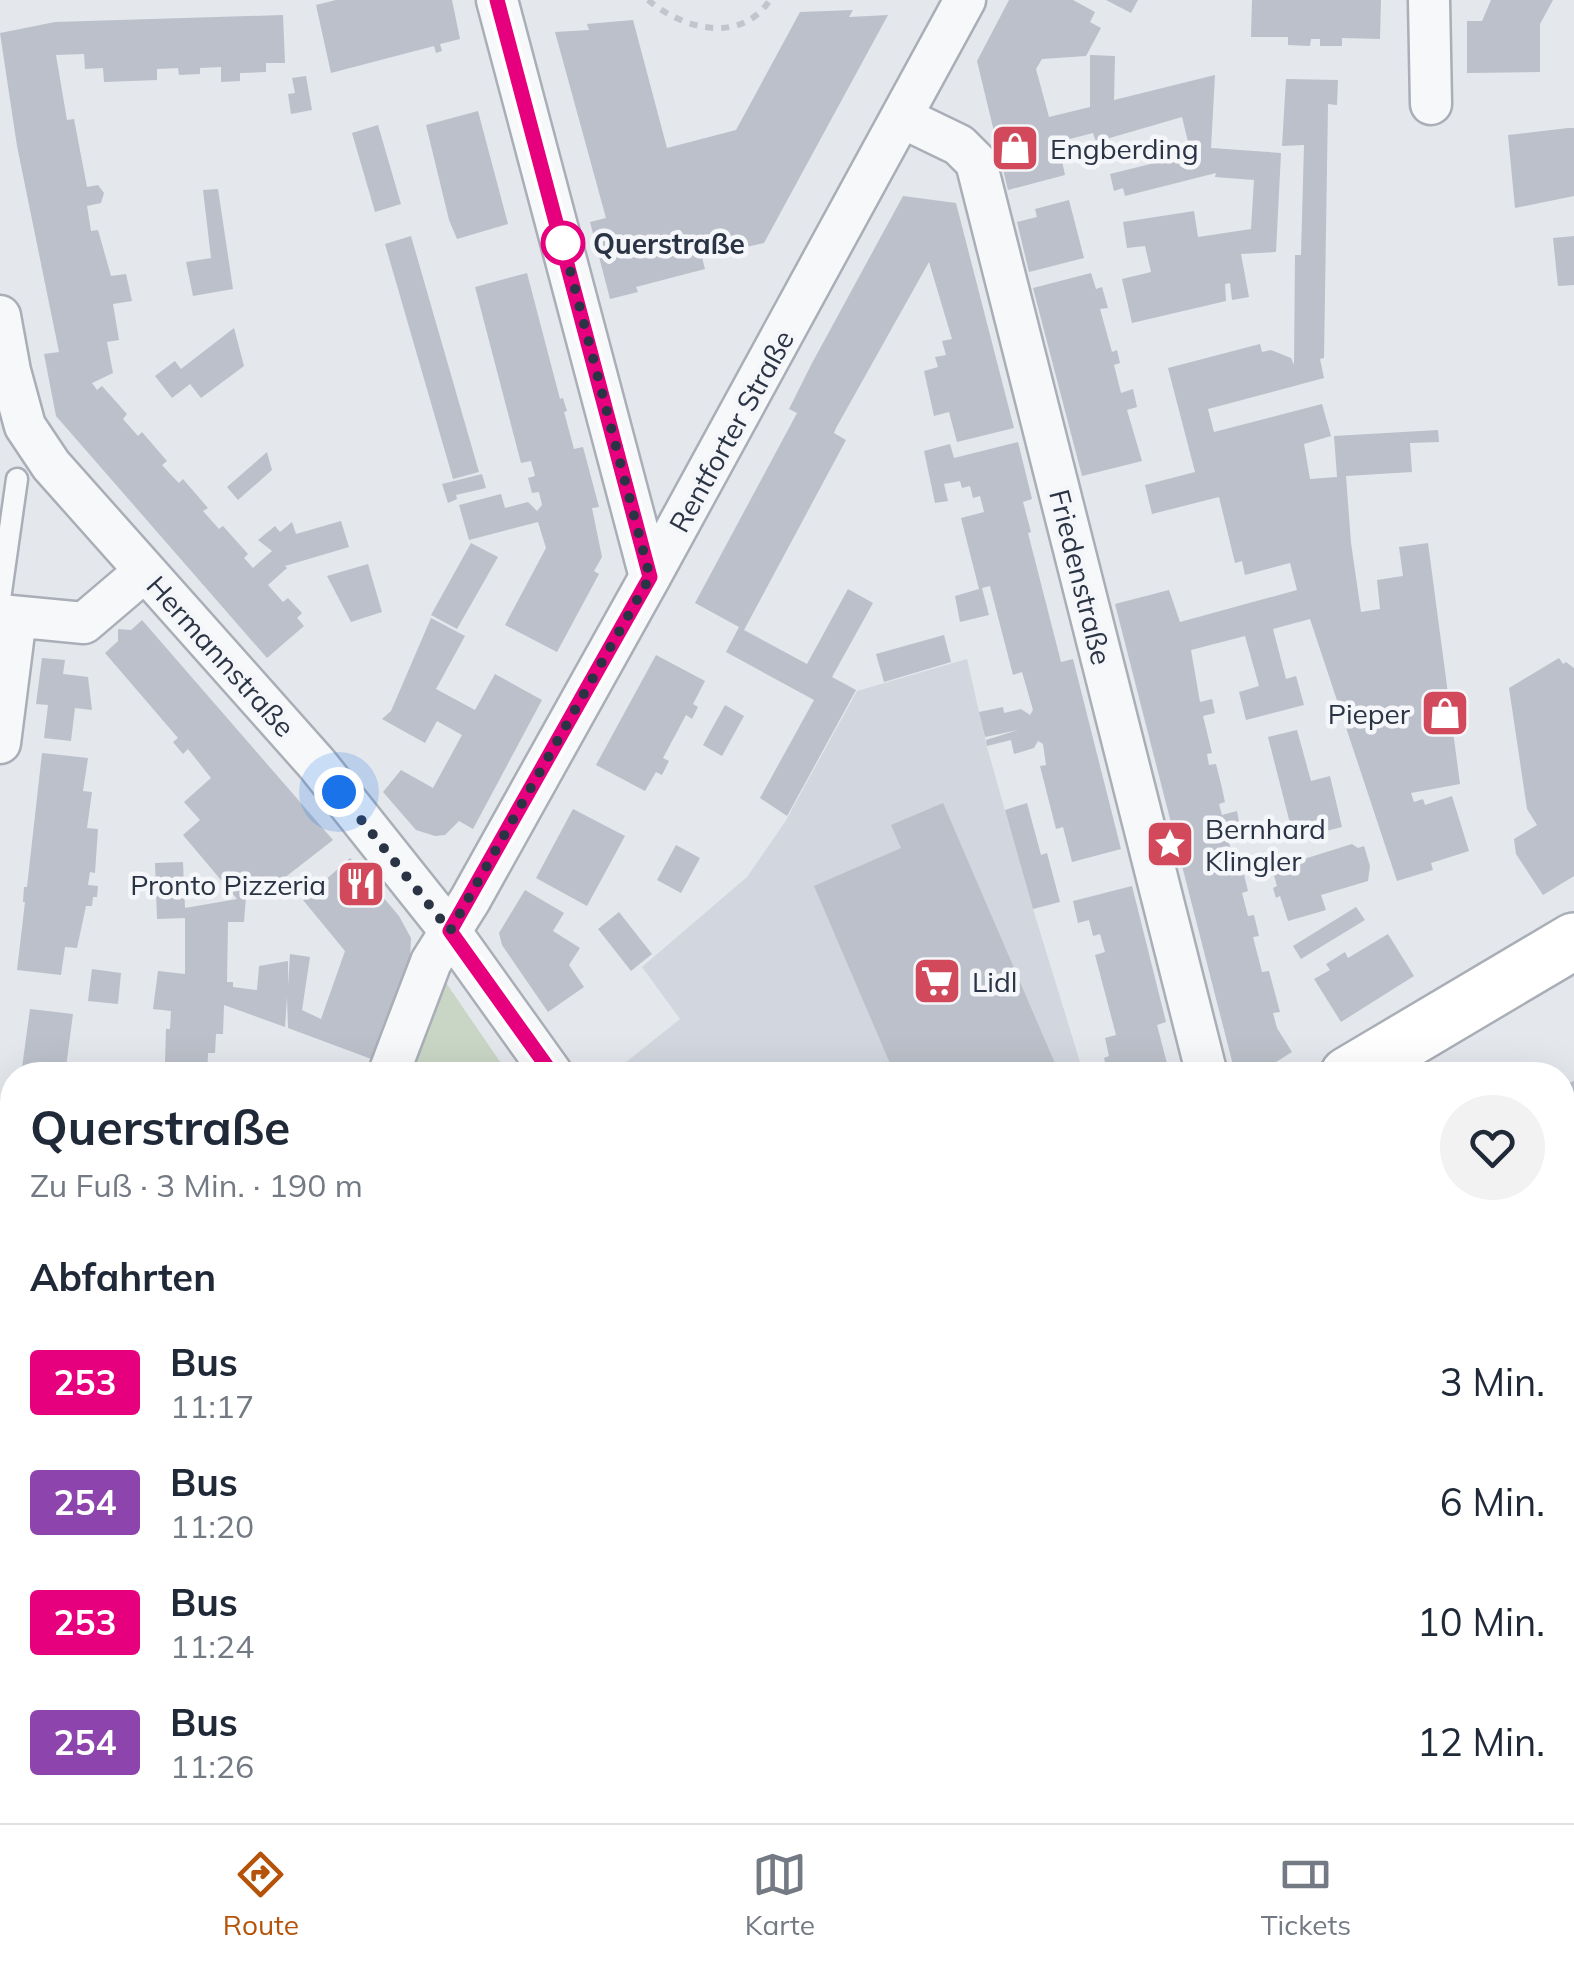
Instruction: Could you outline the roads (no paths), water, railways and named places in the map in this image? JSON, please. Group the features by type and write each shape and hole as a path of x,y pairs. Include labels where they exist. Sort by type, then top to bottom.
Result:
{"main road":[{"path":"1370,1062 1574,941"}],"street":[{"path":"497,0 650,577"},
{"name":"Rentforter Straße","path":"393,1062 430,962 650,577 965,0"},
{"path":"1429,0 1431,104"},
{"name":"Friedenstraße","path":"902,118 959,145 976,162 1203,1062"},
{"name":"Hermannstraße","path":"0,316 5,372 25,426 42,452 317,764 450,931 544,1062"},
{"path":"0,743 5,611 84,623 145,571"}],"lane":[{"path":"5,611 18,479"}],"place":[{"name":"Engberding","path":"1015,148"},
{"name":"Querstraße","path":"563,243"},
{"name":"Pieper","path":"1445,713"},
{"name":"Bernhard Klingler","path":"1170,844"},
{"name":"Pronto Pizzeria","path":"361,884"},
{"name":"Lidl","path":"937,981"}]}
